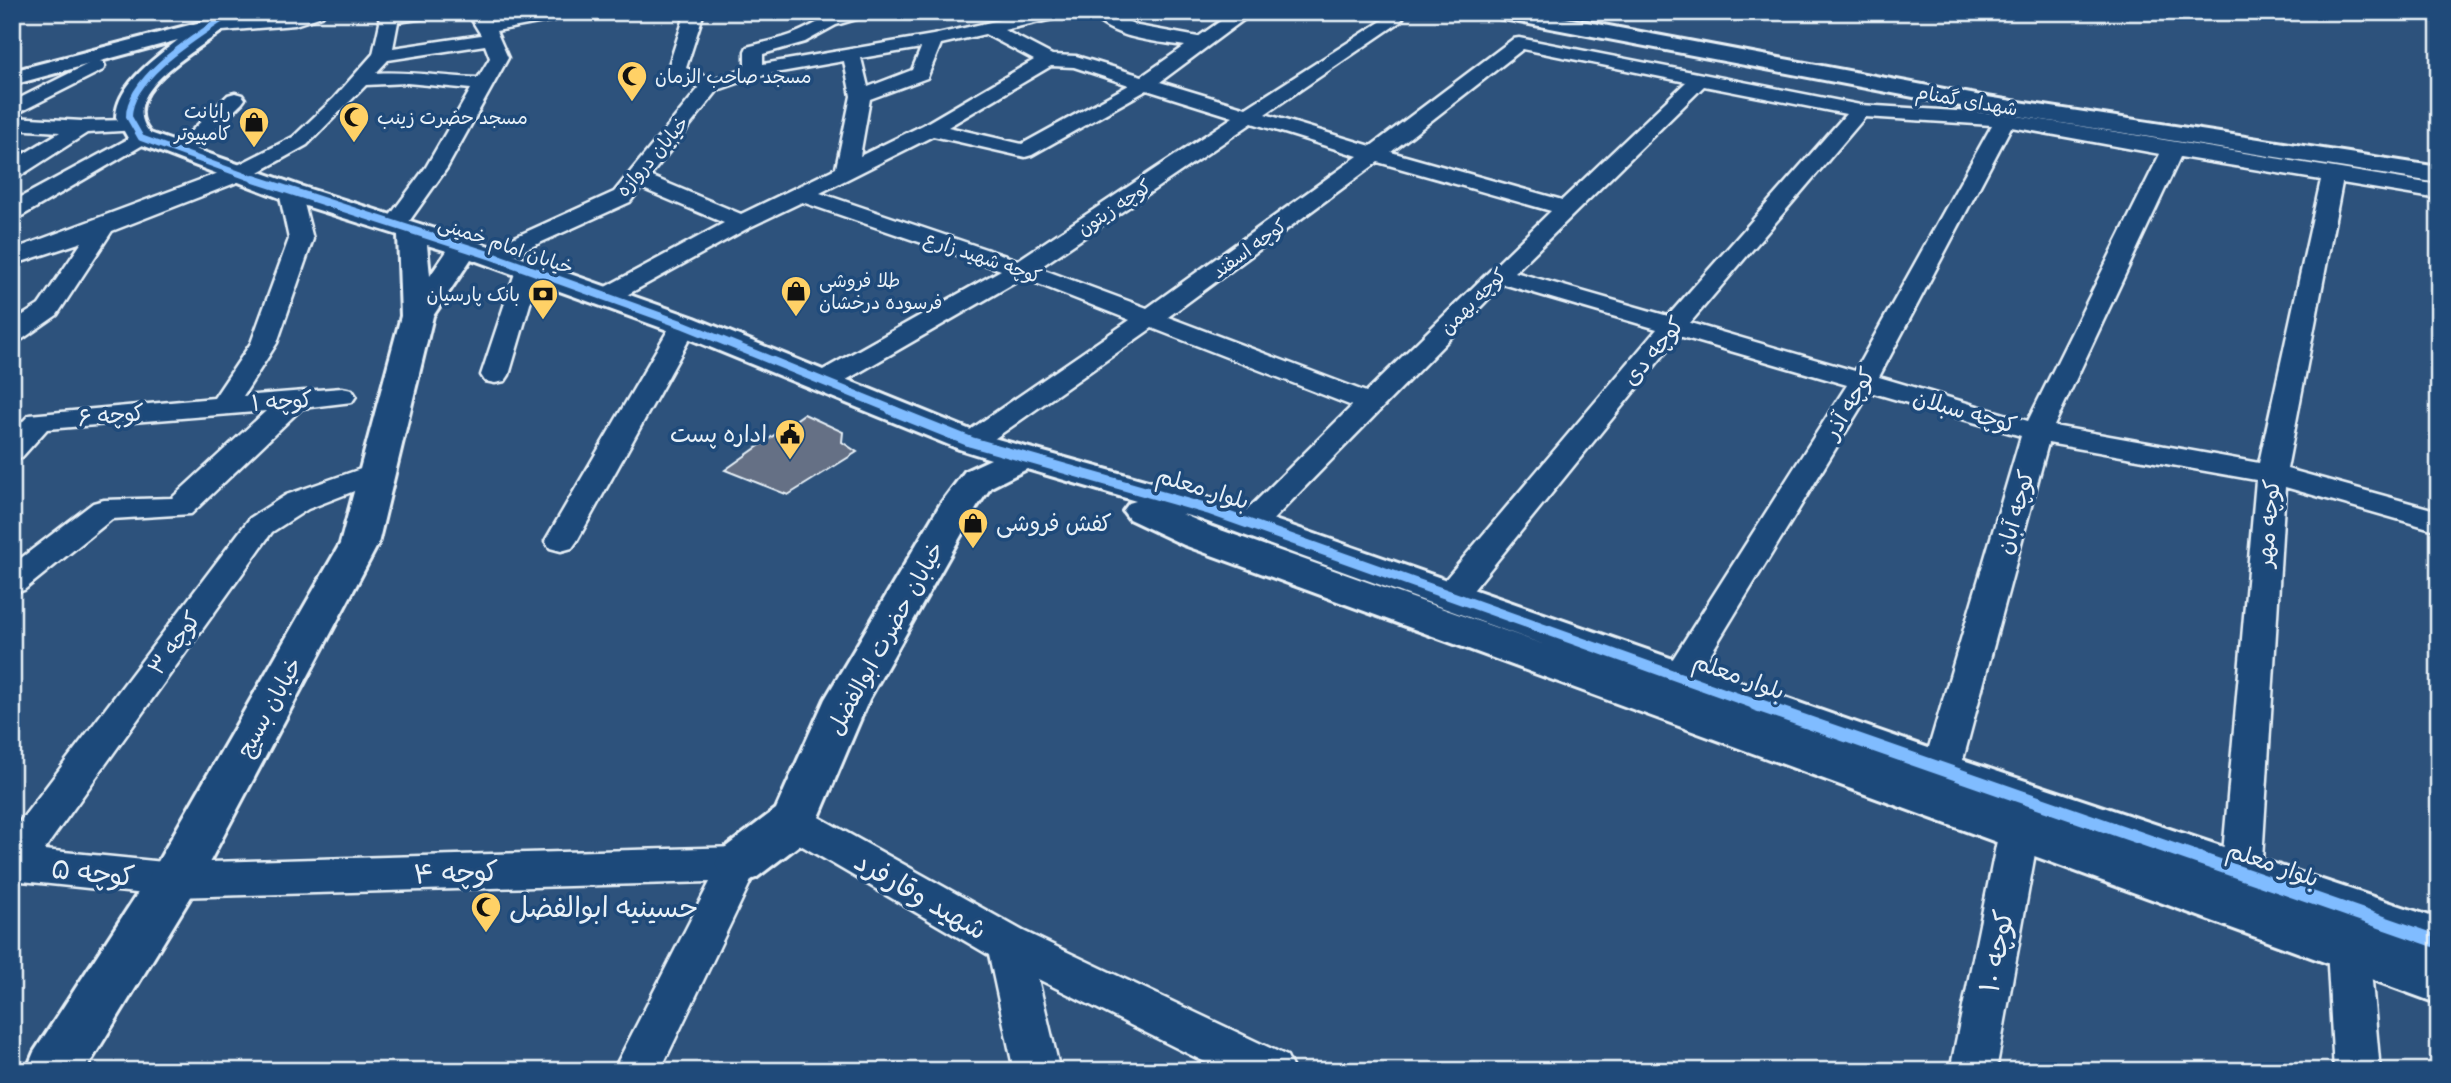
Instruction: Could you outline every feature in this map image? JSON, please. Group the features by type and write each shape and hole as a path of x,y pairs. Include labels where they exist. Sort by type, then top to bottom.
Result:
{"street":[{"path":"13,78 221,21 295,20 316,12"},
{"path":"12,258 104,226 240,173 300,141 382,55 387,15 432,12"},
{"path":"382,55 485,26 570,12"},
{"path":"695,12 676,72 711,86 754,71 933,40 1060,12"},
{"path":"803,12 813,23 822,25"},
{"path":"953,12 977,30 1048,60 1076,62 1377,155 1567,209"},
{"path":"1098,12 1105,20 1126,29 1202,43"},
{"path":"930,129 1025,151 1144,84 1245,12"},
{"name":"شهدای گمنام","path":"1499,12 1987,104 2439,175"},
{"path":"754,71 754,51 799,37 822,25 857,13"},
{"name":"کوچه زیتون","path":"824,381 1021,269 1394,18"},
{"path":"136,132 128,111 136,94 152,74 221,21"},
{"path":"404,228 499,58 485,26"},
{"path":"861,96 920,74 933,40"},
{"name":"کوچه اسفند","path":"971,442 1150,320 1377,155 1519,43 1699,80"},
{"path":"846,171 861,96 851,53"},
{"path":"605,297 742,222 930,129 1048,60"},
{"path":"13,78 96,66 124,67 152,74"},
{"path":"12,110 96,66"},
{"path":"361,80 407,77 446,83 486,84"},
{"path":"1699,80 1860,111 2005,120 2173,150 2439,192"},
{"name":"کوچه بهمن","path":"1251,524 1498,275 1699,80"},
{"name":"خیابان دروازه","path":"478,252 622,197 711,86"},
{"path":"181,152 235,99"},
{"name":"کوچه دی","path":"1450,596 1674,325 1860,111"},
{"name":"کوچه آذر","path":"1679,677 1863,381 2005,120"},
{"path":"12,123 136,132"},
{"path":"12,171 82,127"},
{"path":"12,212 136,132"},
{"name":"خیابان امام خمینی","path":"136,132 181,152 290,192 478,252 684,325 971,442 1022,458"},
{"name":"کوچه آبان","path":"1941,771 2037,432 2173,150"},
{"name":"کوچه مهر","path":"2241,876 2271,474 2333,176"},
{"path":"638,179 742,222"},
{"path":"223,405 264,342 301,239 290,192"},
{"name":"کوچه شهید زارع","path":"801,194 1021,269 1370,402"},
{"path":"12,334 48,310 104,226"},
{"name":"خیابان بسیج","path":"54,1071 174,880 359,544 417,316 404,228"},
{"name":"خیابان بسیج","path":"417,316 478,252"},
{"path":"495,375 528,270"},
{"name":"کوچه سبلان","path":"1498,275 2037,432 2271,474 2439,521"},
{"path":"561,541 684,325"},
{"name":"کوچه ۱","path":"223,405 342,396"},
{"path":"12,582 104,510 180,507 293,401"},
{"name":"کوچه ۶","path":"12,451 38,421 223,405"},
{"name":"بلوار معلم","path":"1022,458 1251,524 1941,771 2439,942"},
{"name":"بلوار معلم","path":"1022,458 1198,536 2439,980"},
{"name":"خیابان حضرت ابوالفضل","path":"739,864 794,822 846,699 960,503 978,479 1022,458"},
{"name":"کوچه ۳","path":"12,863 261,525 297,502 375,473"},
{"name":"شهید وقارفرد","path":"794,822 1008,944 1037,1071"},
{"name":"کوچه ۱۰","path":"1973,1071 2019,831"},
{"name":"کوچه ۵","path":"12,863 174,880"},
{"path":"636,1071 739,864"},
{"name":"کوچه ۴","path":"174,880 739,864"},
{"path":"1008,944 1271,1071"},
{"path":"2348,948 2357,1071"}],"building":[{"name":"اداره پست","path":"804,414 843,432 842,442 857,452 788,495 725,470"}],"cycle path":[{"path":"233,12 189,42 145,82 128,113 131,125 141,138 290,192 492,256 684,325 971,442 1210,510 1941,771 2439,942"}],"place":[{"name":"مسجد صاحب الزمان","path":"632,103"},
{"name":"مسجد حضرت زینب","path":"354,144"},
{"name":"رایانت کامپیوتر","path":"254,149"},
{"name":"طلا فروشی فرسوده درخشان","path":"796,318"},
{"name":"بانک پارسیان","path":"543,321"},
{"name":"اداره پست","path":"790,461"},
{"name":"کفش فروشی","path":"973,550"},
{"name":"حسینیه ابوالفضل","path":"486,934"}]}
